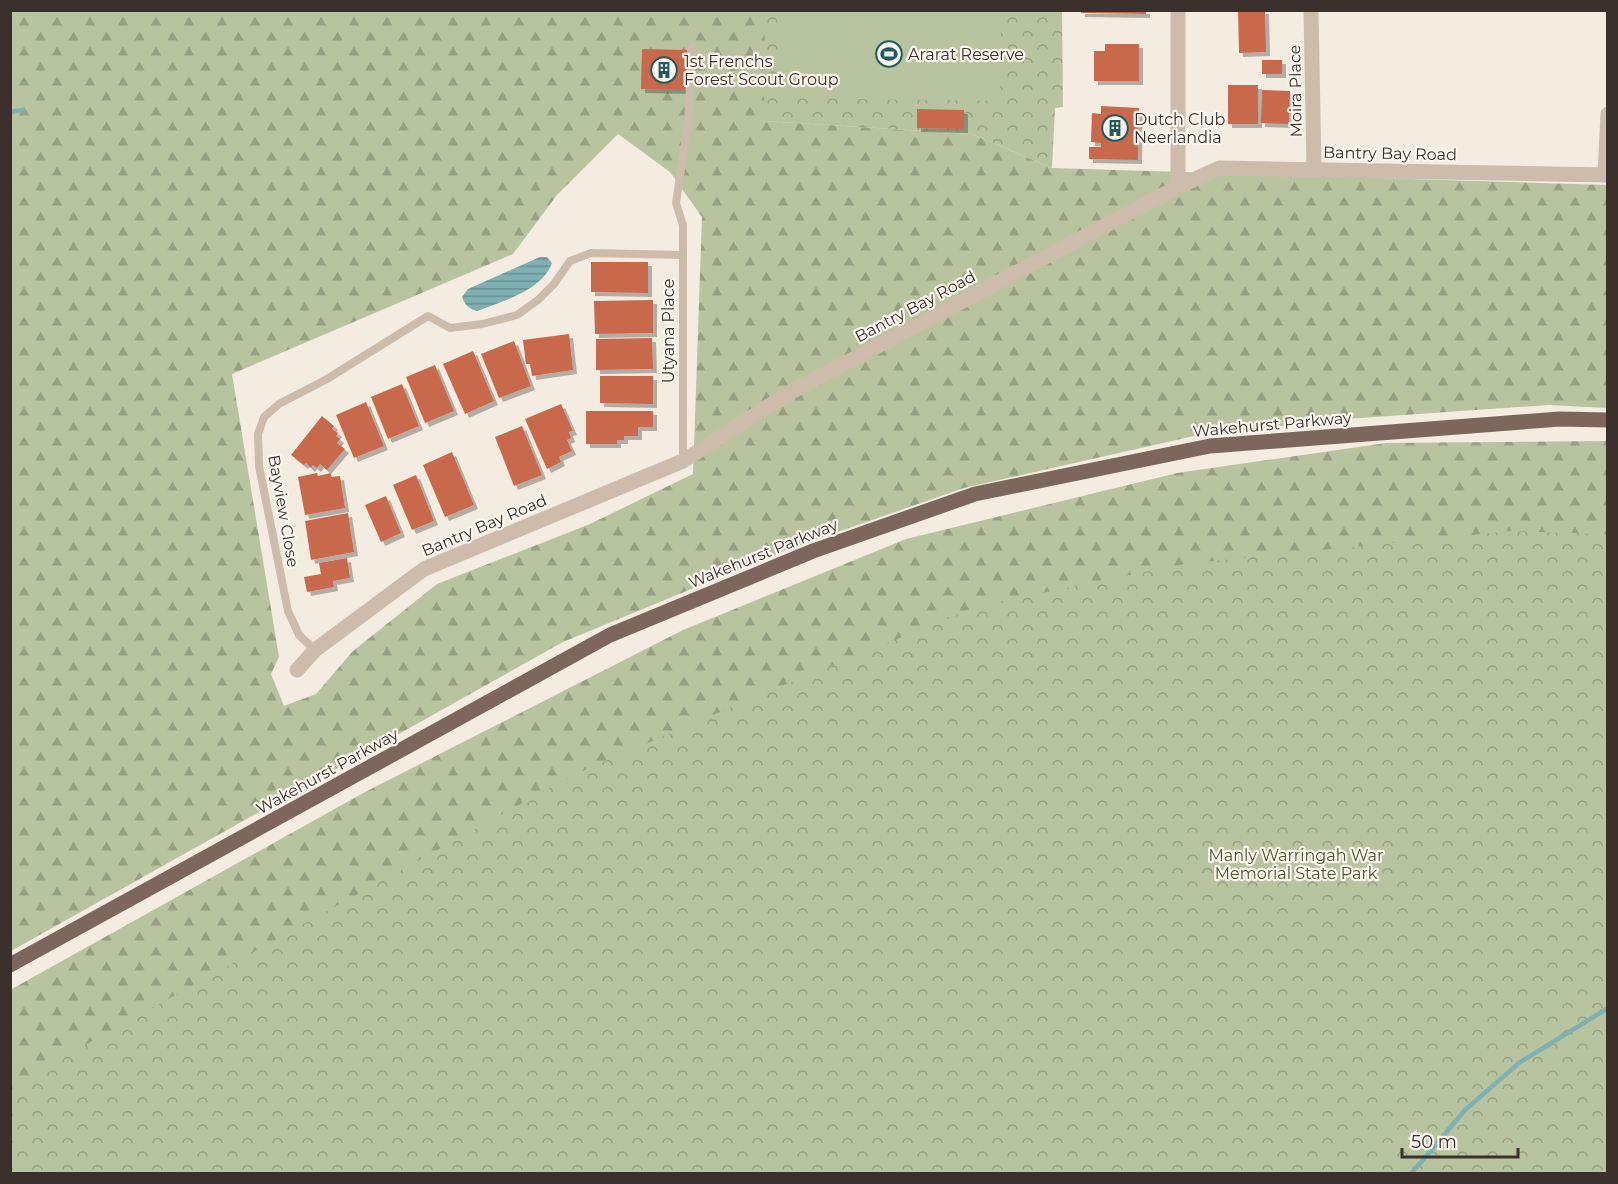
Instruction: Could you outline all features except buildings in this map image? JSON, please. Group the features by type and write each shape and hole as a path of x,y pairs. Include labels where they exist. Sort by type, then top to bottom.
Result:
{"main road":[{"name":"Wakehurst Parkway","path":"10,965 610,635 813,551 975,494 1210,446 1560,419 1608,420"}],"street":[{"path":"1178,10 1178,187"},
{"name":"Moira Place","path":"1311,10 1314,170"},
{"path":"1606,175 1608,114"},
{"name":"Bantry Bay Road","path":"297,670 315,650 424,569 683,460 789,393 1178,187 1219,168 1606,175"}],"lane":[{"name":"Utyana Place","path":"683,460 683,225 676,203 688,123 692,48"},
{"name":"Bayview Close","path":"315,650 299,635 288,611 259,466 258,434 264,417 279,404 327,379 428,316 450,328 482,324 517,315 538,300 554,284 570,261 591,253 683,255"}],"green space":[{"path":"11,11 765,11 765,121 972,134 1052,168 1607,185 1607,408 1549,405 1346,419 1194,436 964,488 786,550 563,642 11,951","holes":["618,134 670,172 702,217 693,474 590,524 437,584 353,651 316,694 284,706 271,674 279,657 232,374 513,254 557,195"]},
{"name":"Ararat Reserve","path":"765,11 1062,11 1063,107 1055,108 1052,168 972,134 764,121"},
{"name":"Ararat Reserve","path":"778,11 1001,11 1000,101 777,98"},
{"name":"Manly Warringah War Memorial State Park","path":"1607,441 1607,1173 11,1173 10,990 365,792 683,630 906,539 1177,473 1386,443"},
{"name":"Manly Warringah War Memorial State Park","path":"1511,531 1607,534 1607,1173 11,1173 11,1086 573,775 762,694 978,606 1184,564"}],"water":[{"path":"540,257 547,257 552,263 547,273 540,281 520,294 477,311 464,302 462,297 468,289"}],"waterway":[{"path":"10,112 23,110"},
{"path":"1411,1174 1465,1110 1519,1063 1608,1008"}],"place":[{"name":"Ararat Reserve","path":"889,54"},
{"name":"1st Frenchs Forest Scout Group","path":"664,70"},
{"name":"Dutch Club Neerlandia","path":"1115,128"}]}
